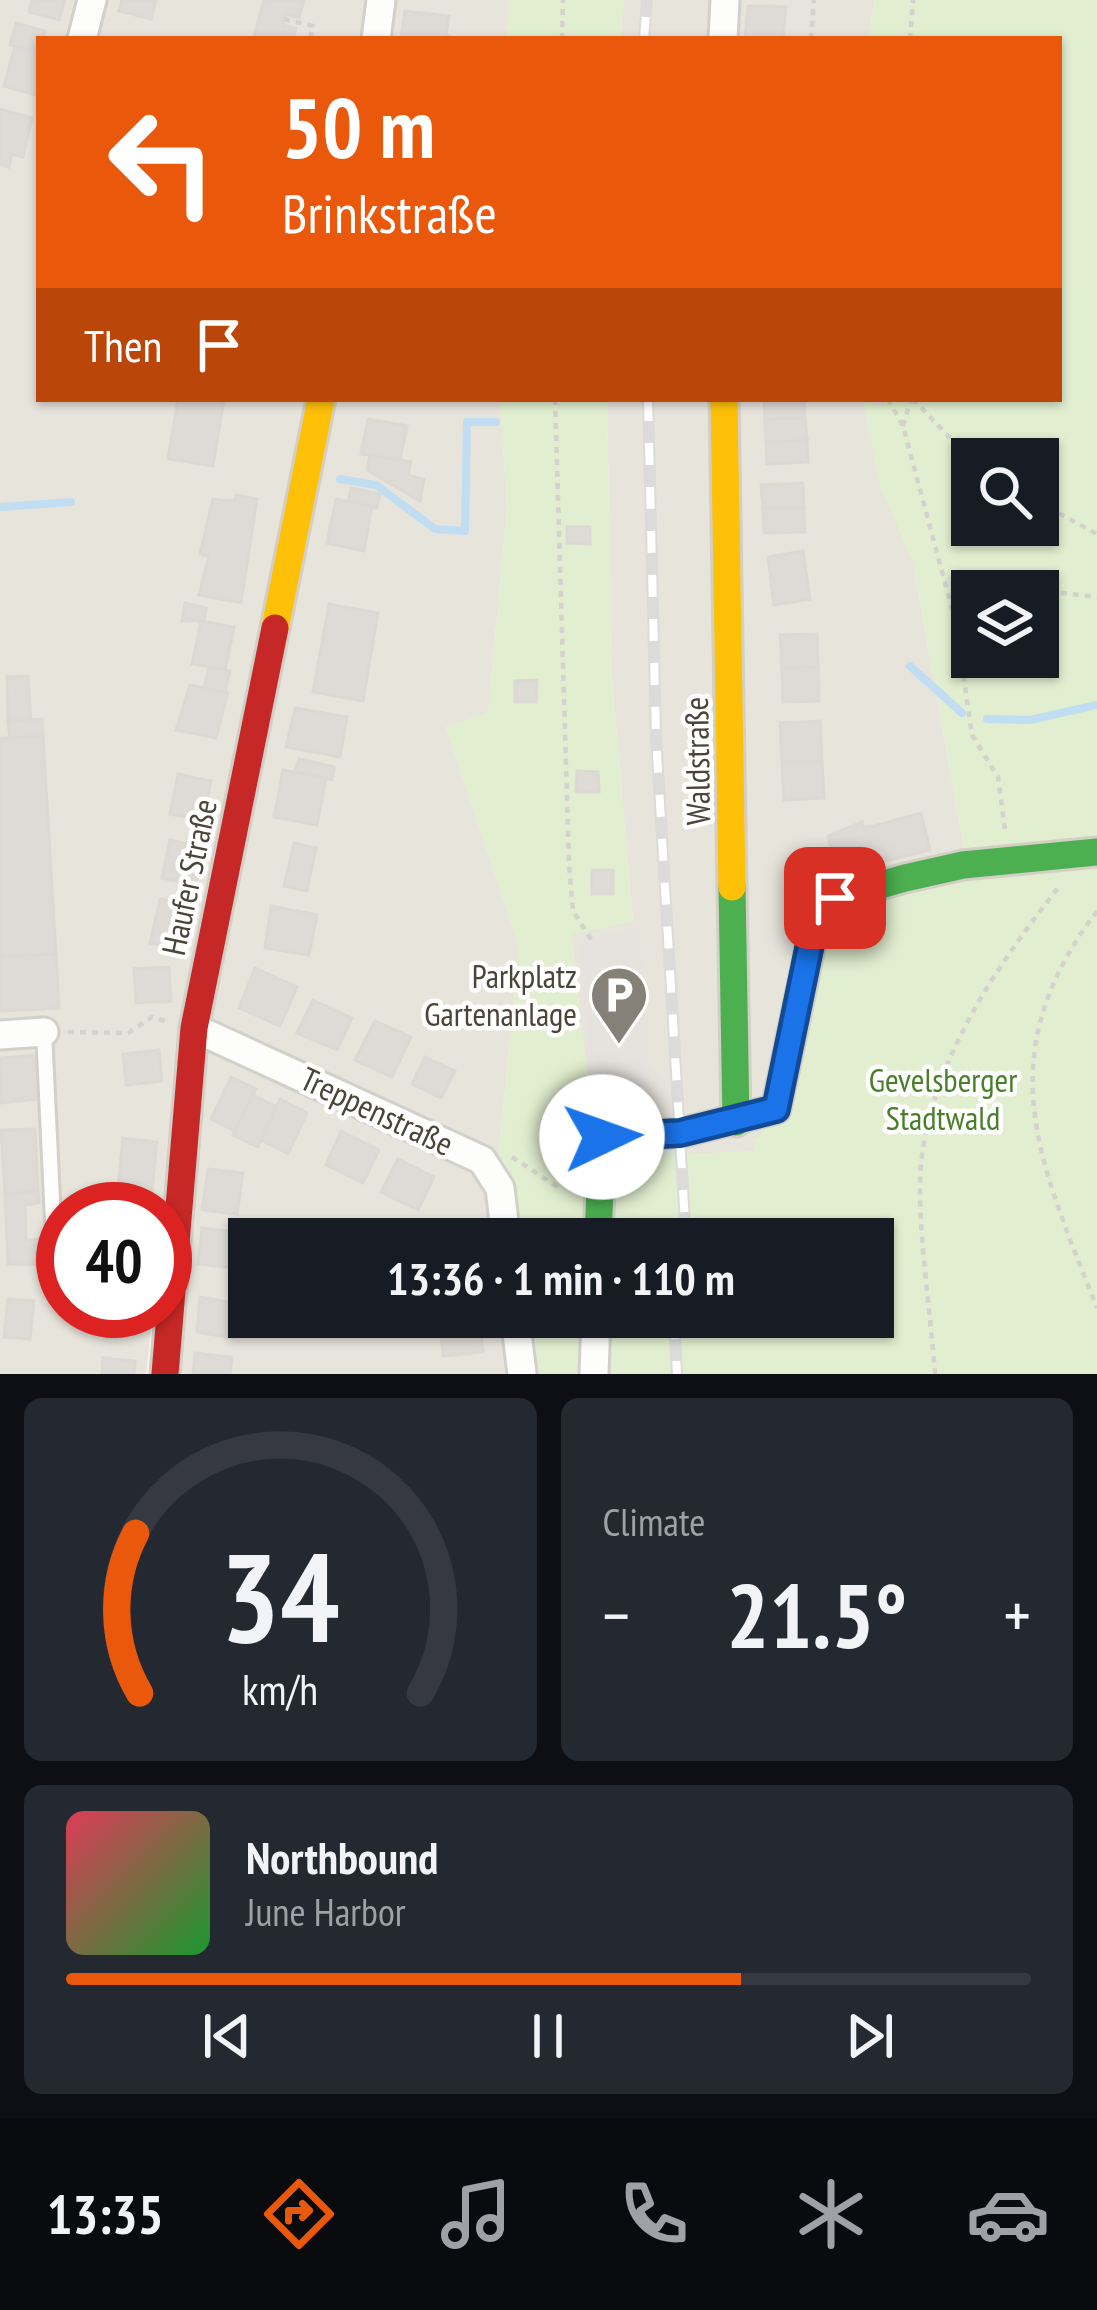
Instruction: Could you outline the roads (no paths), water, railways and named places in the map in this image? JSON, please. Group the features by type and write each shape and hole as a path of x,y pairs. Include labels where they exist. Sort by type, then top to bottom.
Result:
{"street":[{"path":"83,36 92,0"},
{"path":"376,36 380,0"},
{"path":"723,36 724,0"},
{"name":"Haufer Straße","path":"165,1374 194,1028 319,402"},
{"name":"Waldstraße","path":"724,402 736,1122"},
{"path":"599,1218 602,1137 680,1133 776,1109 815,920 835,898 944,869 1091,852"},
{"name":"Treppenstraße","path":"194,1028 482,1160 500,1188 504,1218"},
{"path":"0,1035 44,1032"},
{"path":"518,1338 522,1374"},
{"path":"594,1374 595,1338"}],"lane":[{"path":"44,1032 51,1182"}],"waterway":[{"path":"340,479 376,485 435,529 465,531 467,422 496,422"},
{"path":"0,507 71,502"},
{"path":"910,666 962,713"},
{"path":"987,719 1030,720 1097,705"}],"railway":[{"path":"644,36 647,0"},
{"path":"648,402 656,737 685,1218"},
{"path":"675,1338 677,1374"}],"place":[{"name":"Parkplatz Gartenanlage","path":"619,1046"}],"park label":[{"name":"Gevelsberger Stadtwald","path":"943,1099"}]}
